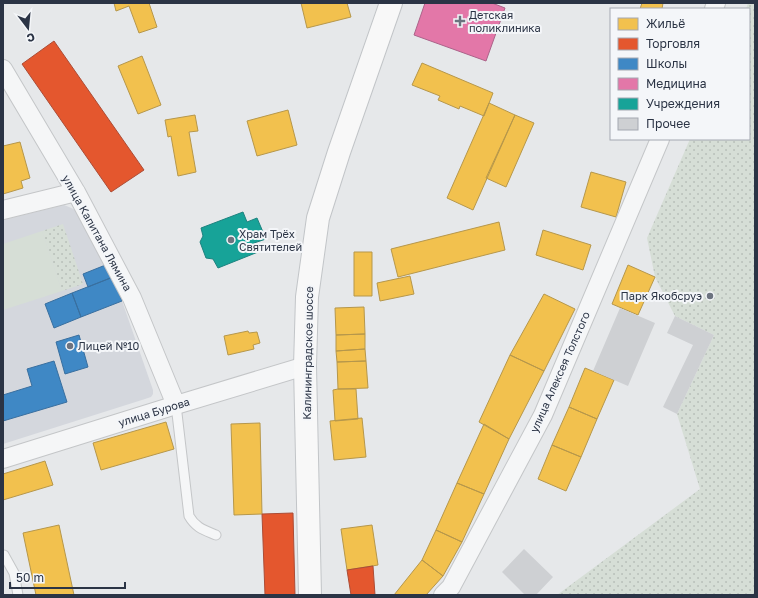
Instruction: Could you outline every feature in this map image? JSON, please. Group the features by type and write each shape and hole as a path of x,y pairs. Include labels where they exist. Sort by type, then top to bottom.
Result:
{"main road":[{"name":"Калининградское шоссе","path":"310,595 305,366 307,297 318,218 339,152 391,3"}],"street":[{"name":"улица Капитана Лямина","path":"3,69 76,192 132,298 176,405"},
{"name":"улица Алексея Толстого","path":"443,595 451,587 543,415 660,140"},
{"path":"3,210 76,192"},
{"name":"улица Бурова","path":"3,459 305,366"}],"lane":[{"path":"176,405 189,516 192,522 200,529 216,535"},
{"path":"3,556 4,555 14,573 18,595"}],"shaded area":[{"name":"Парк Якобсруэ","path":"748,3 755,3 755,595 557,595 700,489 677,414 714,335 675,316 655,277 647,238 690,140 750,140 750,8 746,8"},
{"name":"Лицей №10","path":"64,205 82,213 108,264 153,390 153,394 151,397 145,399 3,444 3,220"},
{"path":"63,224 83,284 62,291 42,231"},
{"path":"42,231 62,291 3,310 3,244"}],"building: Жильё":[{"path":"114,3 149,3 157,27 139,33 129,6 116,11"},
{"path":"301,3 347,3 351,17 307,28"},
{"path":"642,3 663,3 662,8 640,8"},
{"path":"142,56 161,105 138,114 118,66"},
{"path":"422,63 493,93 484,116 460,106 459,109 438,100 440,96 412,85"},
{"path":"489,103 515,115 473,210 447,198"},
{"path":"288,110 297,145 257,156 247,121"},
{"path":"195,115 198,131 189,132 196,172 178,176 171,136 168,137 165,120"},
{"path":"515,115 534,123 506,187 486,178"},
{"path":"20,142 30,178 21,181 23,188 3,194 3,146"},
{"path":"591,172 626,182 616,217 581,207"},
{"path":"499,222 505,250 398,277 391,249"},
{"path":"543,230 591,245 583,270 536,255"},
{"path":"354,252 372,252 372,296 354,296"},
{"path":"628,265 655,277 638,315 612,304"},
{"path":"410,276 414,294 380,301 377,283"},
{"path":"544,294 575,309 544,371 510,355"},
{"path":"364,307 365,334 336,335 335,308"},
{"path":"248,331 249,333 257,332 260,343 253,345 254,349 228,355 224,336"},
{"path":"365,334 365,349 336,351 336,335"},
{"path":"365,349 366,361 337,362 336,351"},
{"path":"510,355 544,371 509,439 479,422"},
{"path":"366,361 368,388 338,389 337,362"},
{"path":"585,368 614,380 597,419 569,407"},
{"path":"356,389 358,419 335,421 333,390"},
{"path":"569,407 597,419 581,457 552,445"},
{"path":"362,418 366,457 334,460 330,421"},
{"path":"166,422 174,449 101,470 93,443"},
{"path":"260,423 262,514 234,515 231,424"},
{"path":"484,424 509,439 484,494 457,483"},
{"path":"552,445 581,457 566,491 538,479"},
{"path":"45,461 53,485 3,500 3,474"},
{"path":"457,483 484,494 462,542 436,530"},
{"path":"59,525 74,595 36,595 23,533"},
{"path":"372,525 378,565 347,570 341,529"},
{"path":"436,530 462,542 443,576 422,560"},
{"path":"422,560 443,576 426,595 394,595"}],"building: Торговля":[{"path":"54,41 144,170 111,192 22,64"},
{"path":"293,513 295,595 265,595 262,514"},
{"path":"373,566 375,595 351,595 347,570"}],"building: Школы":[{"path":"108,264 113,277 88,287 83,274"},
{"path":"113,277 122,301 81,317 72,293"},
{"path":"72,293 81,317 54,328 45,304"},
{"path":"79,335 88,367 65,374 56,342"},
{"path":"54,361 67,402 3,421 3,395 32,386 27,369"}],"building: Медицина":[{"name":"Детская поликлиника","path":"425,3 492,3 505,8 486,61 414,35"}],"building: Учреждения":[{"name":"Храм Трёх Святителей","path":"243,212 247,222 257,218 266,239 254,243 258,252 218,268 213,259 206,258 200,242 203,236 201,228"}],"building: Прочее":[{"path":"620,308 655,323 628,386 593,371"},
{"path":"675,316 714,335 677,414 663,407 693,345 667,333"},
{"path":"524,549 553,577 536,595 525,595 502,572"}],"place":[{"name":"Детская поликлиника","path":"460,21"},
{"name":"Храм Трёх Святителей","path":"231,240"},
{"name":"Парк Якобсруэ","path":"710,296"},
{"name":"Лицей №10","path":"70,346"}]}
